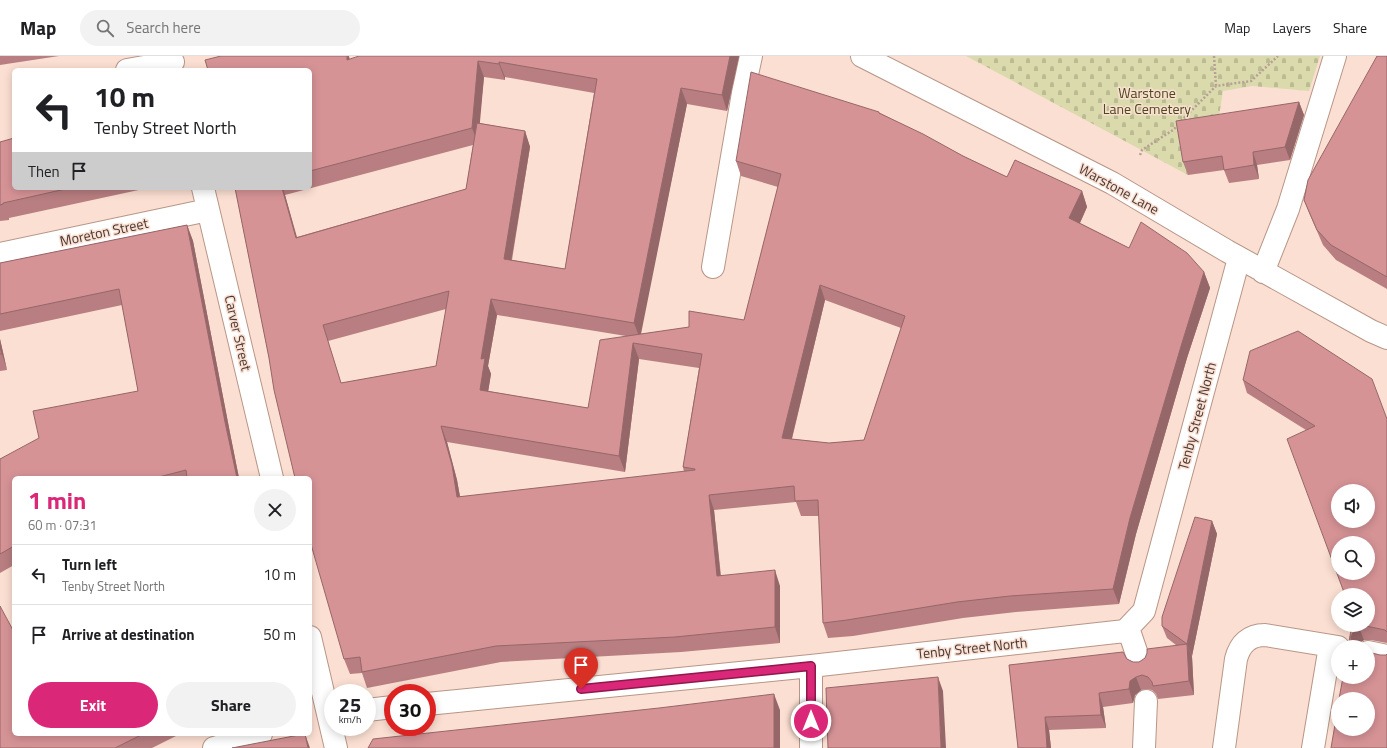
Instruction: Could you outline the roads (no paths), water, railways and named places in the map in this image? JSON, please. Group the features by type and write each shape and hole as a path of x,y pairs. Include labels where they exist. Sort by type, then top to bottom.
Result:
{"street":[{"path":"713,267 743,93 751,56"},
{"name":"Warstone Lane","path":"865,56 1112,183 1263,272 1382,338"},
{"path":"1263,272 1288,209 1335,56"},
{"path":"140,68 173,63"},
{"name":"Carver Street","path":"203,190 272,476"},
{"name":"Moreton Street","path":"0,254 208,210"},
{"name":"Tenby Street North","path":"436,703 811,666 1125,631 1144,611 1239,258"},
{"path":"1128,628 1140,663"},
{"path":"1224,748 1236,659 1242,644 1254,637 1265,635 1331,646"},
{"path":"312,648 324,716"},
{"path":"1375,653 1387,656"},
{"path":"1313,748 1331,661"},
{"path":"811,666 811,748"},
{"path":"1144,748 1146,701"},
{"path":"214,748 254,736"},
{"path":"332,736 336,748"}],"park label":[{"name":"Warstone Lane Cemetery","path":"1147,102"}]}
